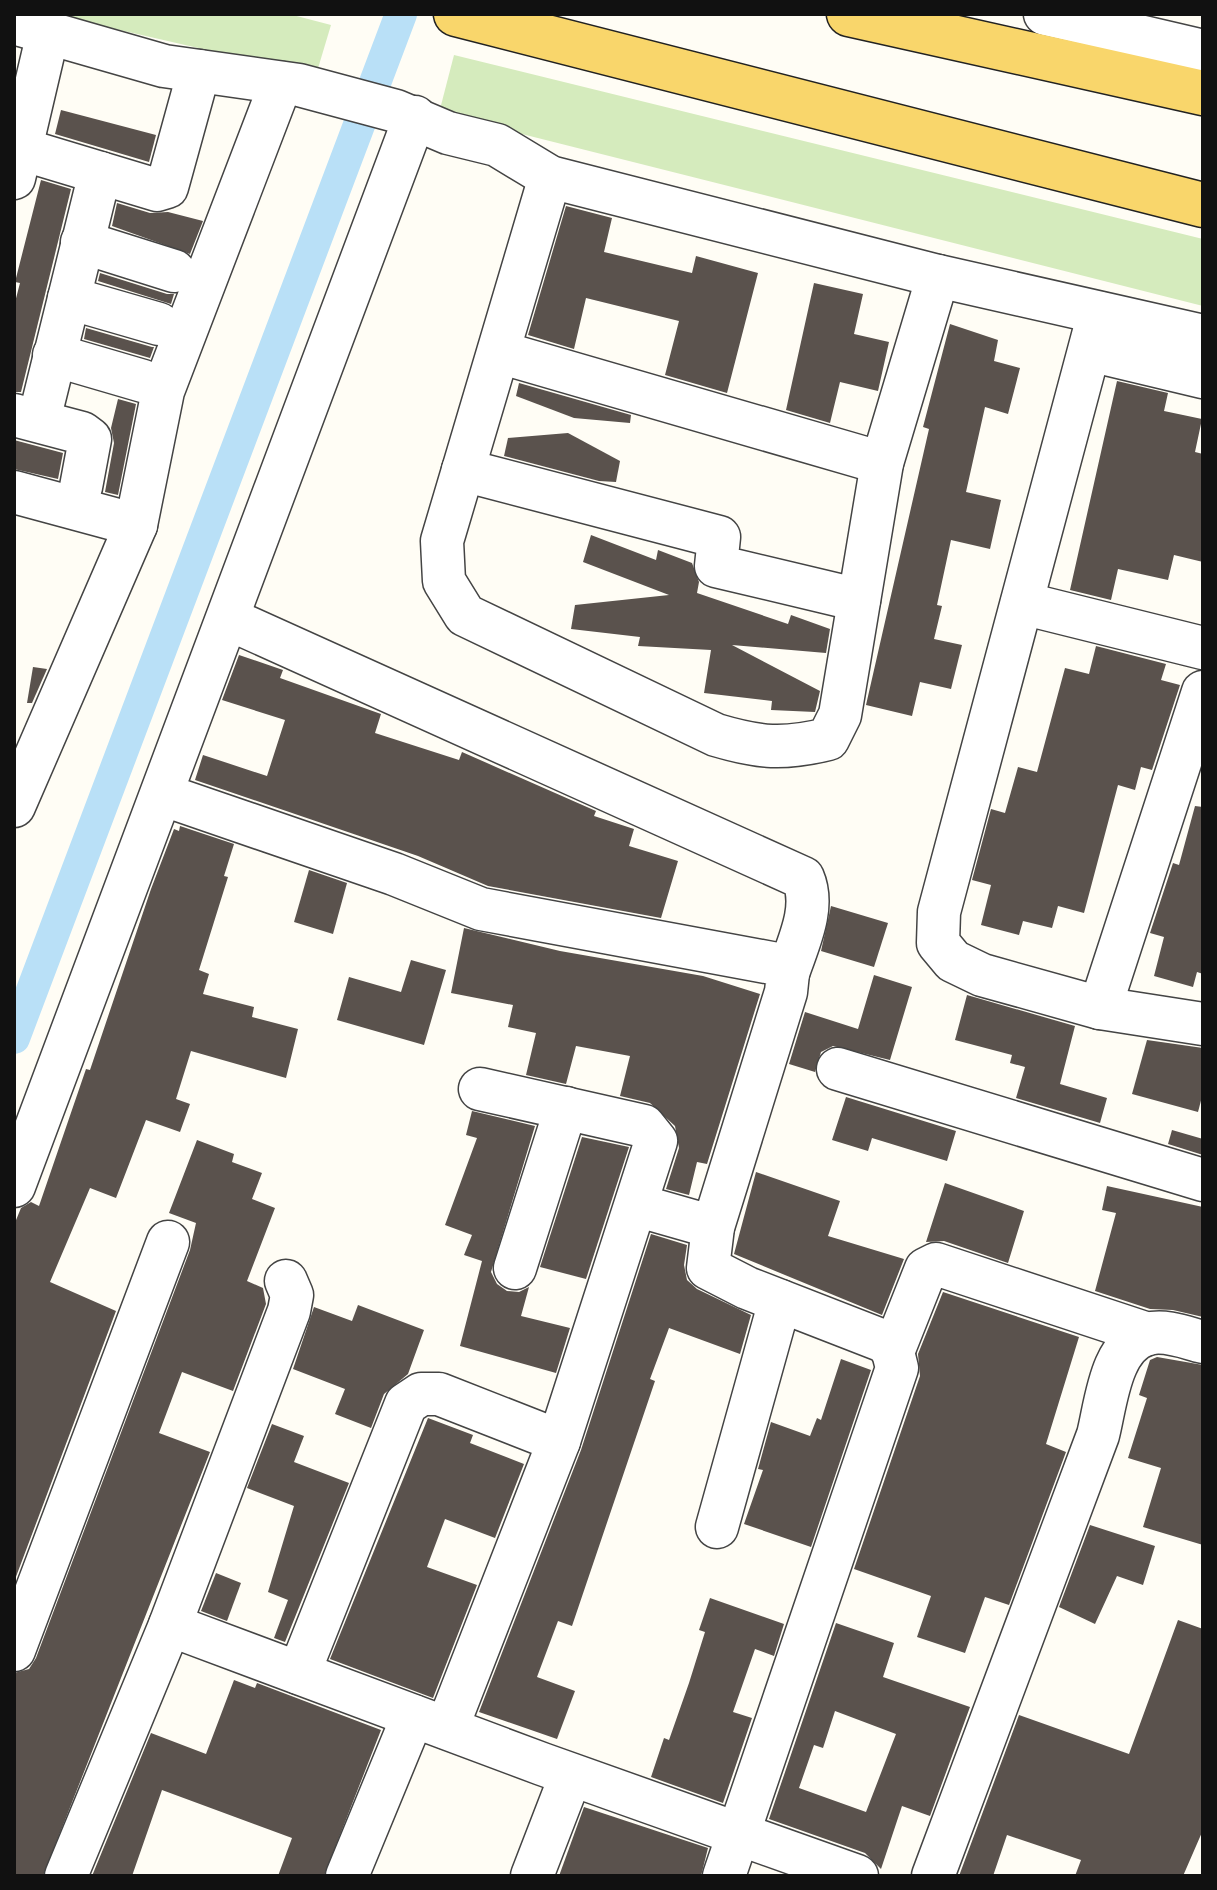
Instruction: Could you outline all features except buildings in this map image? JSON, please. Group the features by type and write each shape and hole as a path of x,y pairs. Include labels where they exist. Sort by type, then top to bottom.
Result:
{"main road":[{"path":"849,14 1203,93"},
{"path":"460,15 1203,205"}],"street":[{"path":"1045,14 1203,51"},
{"path":"199,71 167,187 157,190 100,173 16,166 31,28 164,66 199,71 290,84 405,114 448,133 497,145 550,177 938,276 1094,332 1203,377"},
{"path":"14,806 136,525 163,391 290,84"},
{"path":"14,1186 229,619 405,114"},
{"path":"81,487 90,439 82,433 26,418 54,355 100,173"},
{"path":"550,177 442,541 444,581 465,615 716,735 754,746 789,749 828,739 840,715 882,463 938,276"},
{"path":"82,242 174,271"},
{"path":"69,298 159,324"},
{"path":"1094,332 1203,336"},
{"path":"1094,332 939,912 938,943 953,961 982,975 1100,1008 1203,1024"},
{"path":"499,352 882,463"},
{"path":"54,355 143,381"},
{"path":"463,470 719,537 716,566 859,600"},
{"path":"14,492 136,525"},
{"path":"1022,603 1203,648"},
{"path":"229,619 803,878 808,890 808,908 788,973 786,992 713,1227 708,1268 780,1301 886,1342 893,1352 897,1368 736,1833 724,1876"},
{"path":"1100,1008 1203,692"},
{"path":"164,795 394,874 481,909 777,964 788,973"},
{"path":"838,1069 1203,1180"},
{"path":"347,1876 430,1722 559,1441 656,1141 644,1126 480,1089"},
{"path":"515,1268 566,1108"},
{"path":"636,1205 713,1227"},
{"path":"16,1642 168,1242"},
{"path":"893,1352 926,1269 936,1264 1148,1334 1167,1333 1203,1342"},
{"path":"66,1876 170,1625 289,1311 292,1295 286,1281"},
{"path":"717,1527 780,1301"},
{"path":"933,1876 1098,1435 1118,1361 1129,1344 1148,1334"},
{"path":"299,1673 406,1404 421,1394 439,1394 559,1441"},
{"path":"170,1625 841,1873"},
{"path":"532,1876 571,1775"}],"green space":[{"path":"50,14 289,14 331,25 316,75"},
{"path":"454,55 1203,239 1203,306 439,113"}],"waterway":[{"path":"14,1038 401,14"}]}
